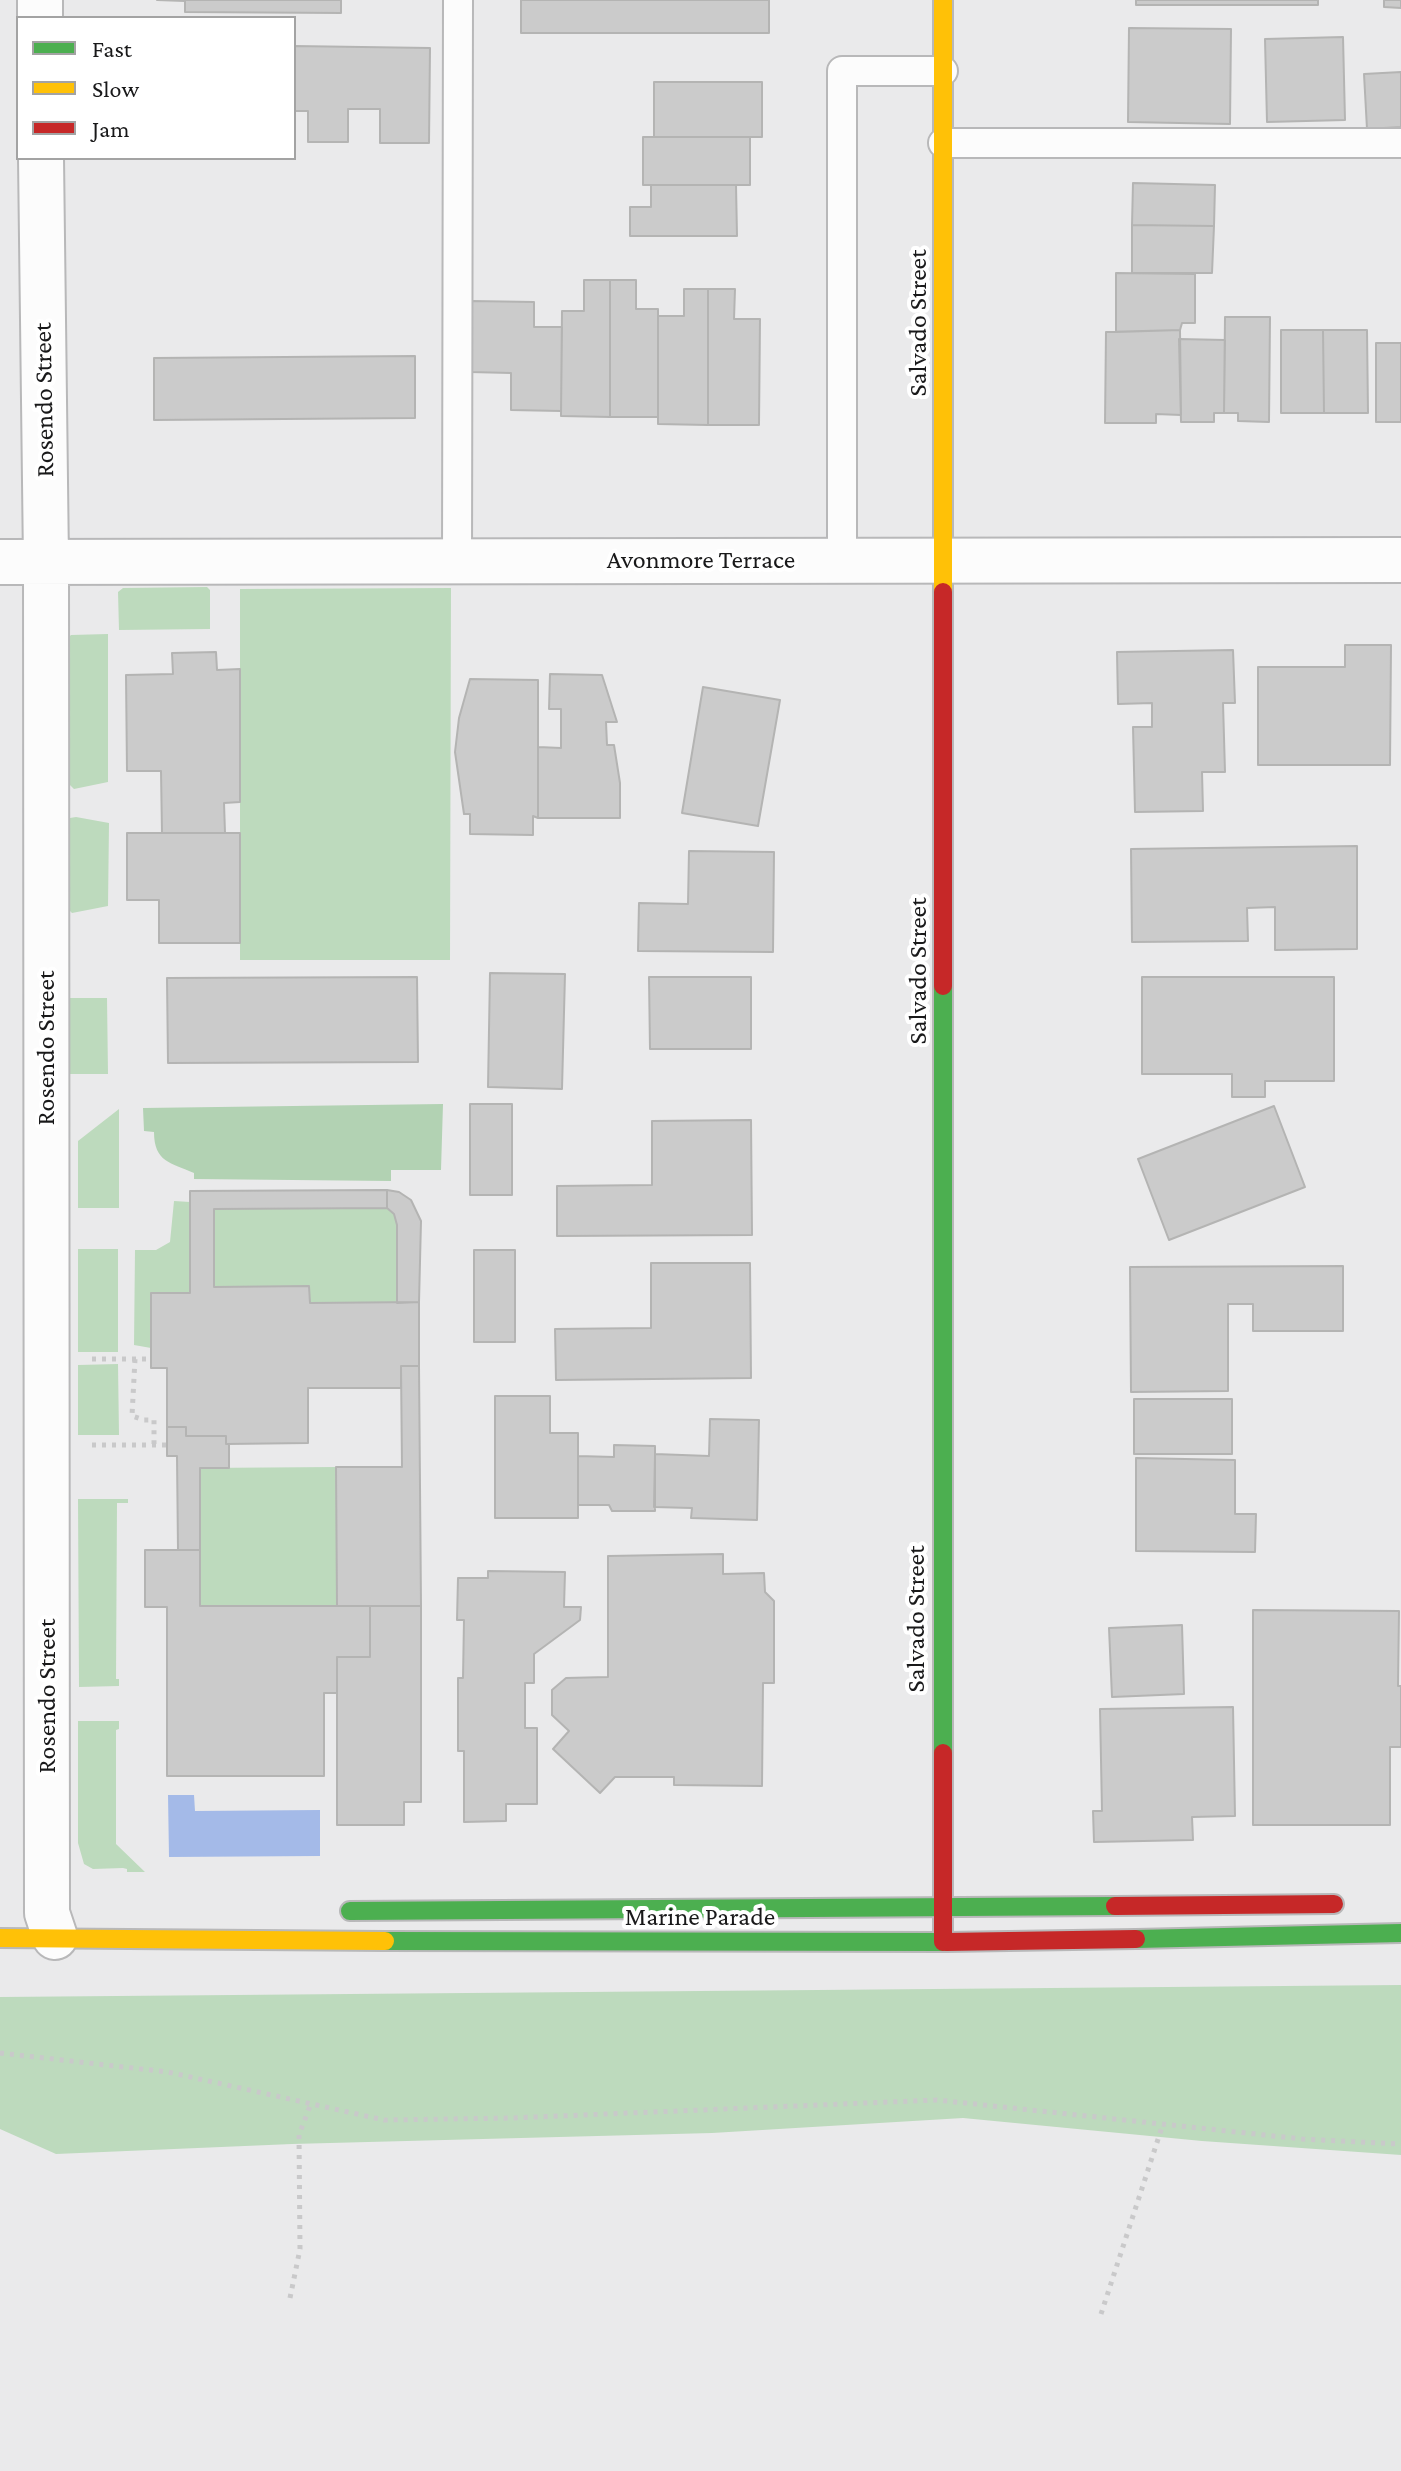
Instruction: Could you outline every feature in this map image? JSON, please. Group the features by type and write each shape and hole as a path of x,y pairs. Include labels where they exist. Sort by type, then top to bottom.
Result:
{"main road":[{"name":"Salvado Street","path":"943,0 943,1942"},
{"name":"Marine Parade","path":"324,1911 1353,1904"},
{"name":"Marine Parade","path":"0,1938 49,1919 597,1943 943,1942 1401,1933"}],"street":[{"name":"Rosendo Street","path":"41,160 46,562 49,1919"},
{"name":"Avonmore Terrace","path":"0,562 1401,560"}],"lane":[{"path":"457,561 458,0"},
{"path":"842,560 842,71 943,71"},
{"path":"943,143 1401,143"}],"path":[{"path":"85,1359 151,1359"},
{"path":"135,1359 132,1416 154,1420 154,1444"},
{"path":"85,1445 167,1445"},
{"path":"0,2053 168,2072 384,2120 512,2118 937,2100 1302,2139 1401,2144"},
{"path":"290,2298 300,2249 299,2135 311,2103"},
{"path":"1101,2314 1163,2124"}],"green space":[{"path":"207,587 210,590 210,629 119,630 118,592 123,588"},
{"path":"451,588 450,960 240,960 240,589"},
{"path":"108,634 108,782 74,789 68,783 68,638 71,635"},
{"path":"76,817 109,823 108,906 72,913 68,909 68,821"},
{"path":"67,998 107,998 108,1074 68,1074"},
{"path":"443,1104 441,1170 391,1170 391,1181 194,1179 194,1173 165,1160 157,1150 154,1132 144,1131 143,1108"},
{"path":"119,1109 119,1208 78,1208 78,1141"},
{"path":"174,1201 190,1202 190,1293 151,1293 151,1348 134,1345 135,1250 156,1250 170,1242"},
{"path":"387,1208 394,1214 397,1225 397,1303 310,1303 309,1286 214,1287 214,1209"},
{"path":"78,1249 118,1249 118,1352 78,1352"},
{"path":"118,1364 119,1435 78,1435 78,1365"},
{"path":"336,1467 337,1606 200,1606 200,1468"},
{"path":"78,1499 128,1499 128,1503 117,1503 116,1679 119,1679 119,1686 79,1687"},
{"path":"78,1721 119,1721 119,1729 116,1730 116,1844 145,1872 127,1872 123,1868 93,1869 84,1864 78,1843"},
{"path":"1401,1985 1401,2155 1202,2141 963,2118 712,2133 292,2144 56,2154 0,2129 0,1997"}],"water":[{"path":"168,1795 194,1795 195,1811 320,1810 320,1856 169,1857"}],"building":[{"path":"157,0 341,0 341,13 185,12 185,1"},
{"path":"521,0 769,0 769,33 521,33"},
{"path":"1136,0 1318,0 1318,5 1136,5"},
{"path":"1384,0 1401,0 1401,8 1384,7"},
{"path":"1129,28 1231,29 1230,124 1128,122"},
{"path":"1343,37 1345,120 1267,122 1265,39"},
{"path":"296,46 430,48 429,143 380,143 380,109 348,109 348,142 308,142 308,111 296,111"},
{"path":"1401,72 1401,127 1367,129 1364,74"},
{"path":"654,82 762,82 762,137 654,137"},
{"path":"643,137 750,137 750,185 643,185"},
{"path":"1133,183 1215,185 1214,226 1132,225"},
{"path":"651,185 736,185 737,236 630,236 630,207 651,207"},
{"path":"1132,225 1214,226 1212,273 1132,273"},
{"path":"1116,273 1195,274 1195,323 1182,323 1180,330 1116,332"},
{"path":"584,280 610,280 610,417 561,416 562,311 584,311"},
{"path":"610,280 636,280 636,309 658,309 658,417 610,417"},
{"path":"684,289 708,289 708,425 658,424 658,316 684,316"},
{"path":"708,289 735,289 734,319 760,319 759,425 708,425"},
{"path":"471,301 534,302 534,327 562,327 561,411 511,410 511,373 470,372"},
{"path":"1225,317 1270,317 1269,422 1238,421 1238,413 1224,413"},
{"path":"1180,330 1181,415 1156,414 1156,423 1105,423 1106,332"},
{"path":"1281,330 1323,330 1324,413 1281,413"},
{"path":"1323,330 1367,330 1368,413 1324,413"},
{"path":"1179,339 1225,340 1224,413 1214,413 1214,422 1181,422"},
{"path":"1376,343 1401,343 1401,422 1376,422"},
{"path":"415,356 415,418 154,420 154,358"},
{"path":"1345,645 1391,645 1390,765 1258,765 1258,667 1345,667"},
{"path":"1233,650 1235,703 1223,703 1225,772 1202,772 1203,811 1135,812 1133,727 1152,727 1152,703 1118,704 1117,652"},
{"path":"216,652 217,670 240,669 240,802 224,803 225,833 162,833 161,771 127,771 126,675 173,674 172,653"},
{"path":"550,674 602,675 617,722 606,722 607,745 614,745 620,783 620,818 538,818 538,747 561,748 561,709 549,709"},
{"path":"470,679 538,680 538,818 533,816 533,835 470,834 470,814 464,814 455,752 459,718"},
{"path":"703,687 780,700 758,826 682,813"},
{"path":"127,833 240,833 240,943 159,943 159,900 127,900"},
{"path":"1357,846 1357,949 1275,950 1275,907 1247,908 1248,941 1132,942 1131,849"},
{"path":"689,851 774,852 773,952 638,951 639,903 688,904"},
{"path":"490,973 565,974 562,1089 488,1087"},
{"path":"417,977 418,1062 168,1063 167,978"},
{"path":"649,977 751,977 751,1049 650,1049"},
{"path":"1142,977 1334,977 1334,1081 1265,1081 1265,1097 1232,1097 1232,1074 1142,1074"},
{"path":"470,1104 512,1104 512,1195 470,1195"},
{"path":"1274,1106 1305,1187 1169,1240 1138,1159"},
{"path":"751,1120 752,1235 557,1236 557,1186 652,1185 652,1121"},
{"path":"387,1190 387,1208 214,1209 214,1287 309,1286 310,1303 419,1302 419,1366 401,1366 401,1388 308,1388 308,1443 226,1444 226,1436 186,1436 186,1427 167,1427 167,1368 151,1368 151,1293 190,1293 190,1191"},
{"path":"387,1190 399,1192 411,1200 421,1221 419,1302 397,1303 397,1225 394,1214 387,1208"},
{"path":"474,1250 515,1250 515,1342 474,1342"},
{"path":"651,1263 750,1263 751,1378 556,1380 555,1329 651,1328"},
{"path":"1343,1266 1343,1331 1253,1331 1253,1304 1228,1304 1228,1391 1131,1392 1130,1267"},
{"path":"401,1366 419,1366 421,1606 337,1606 336,1467 402,1467"},
{"path":"495,1396 550,1396 550,1433 578,1433 578,1518 495,1518"},
{"path":"1134,1399 1232,1399 1232,1454 1134,1454"},
{"path":"710,1419 759,1420 757,1520 691,1518 692,1508 654,1507 655,1454 709,1456"},
{"path":"167,1427 186,1427 186,1436 226,1436 226,1444 229,1444 229,1468 200,1468 200,1550 178,1550 177,1456 167,1456"},
{"path":"614,1445 655,1446 655,1511 612,1511 609,1505 578,1505 578,1456 614,1457"},
{"path":"1136,1458 1235,1460 1235,1514 1256,1514 1255,1552 1136,1551"},
{"path":"145,1550 200,1550 200,1606 370,1606 370,1657 337,1657 337,1693 324,1693 324,1776 167,1776 167,1607 145,1607"},
{"path":"723,1554 723,1574 764,1573 765,1592 774,1601 774,1683 763,1683 762,1786 674,1785 674,1777 615,1777 600,1793 553,1749 569,1731 552,1715 552,1690 566,1678 608,1677 608,1556"},
{"path":"488,1571 565,1572 564,1607 581,1607 580,1620 534,1654 534,1683 525,1683 525,1728 537,1728 537,1804 506,1804 506,1821 464,1822 464,1751 458,1751 458,1678 463,1678 464,1620 457,1620 458,1578 488,1578"},
{"path":"370,1606 421,1606 421,1802 404,1802 404,1825 337,1825 337,1657 370,1657"},
{"path":"1253,1610 1399,1611 1401,1747 1390,1747 1390,1825 1253,1825"},
{"path":"1182,1625 1184,1694 1112,1697 1109,1628"},
{"path":"1233,1707 1235,1816 1192,1817 1193,1840 1094,1842 1093,1811 1102,1811 1100,1709"}],"traffic: fast":[{"path":"943,986 943,1753"},
{"path":"350,1911 1115,1906"},
{"path":"1136,1939 1401,1933"},
{"path":"385,1941 946,1942"}],"traffic: slow":[{"path":"943,0 943,592"},
{"path":"0,1938 385,1941"}],"traffic: jam":[{"path":"943,592 943,986"},
{"path":"943,1753 943,1942"},
{"path":"1115,1906 1334,1904"},
{"path":"946,1942 1136,1939"}]}
